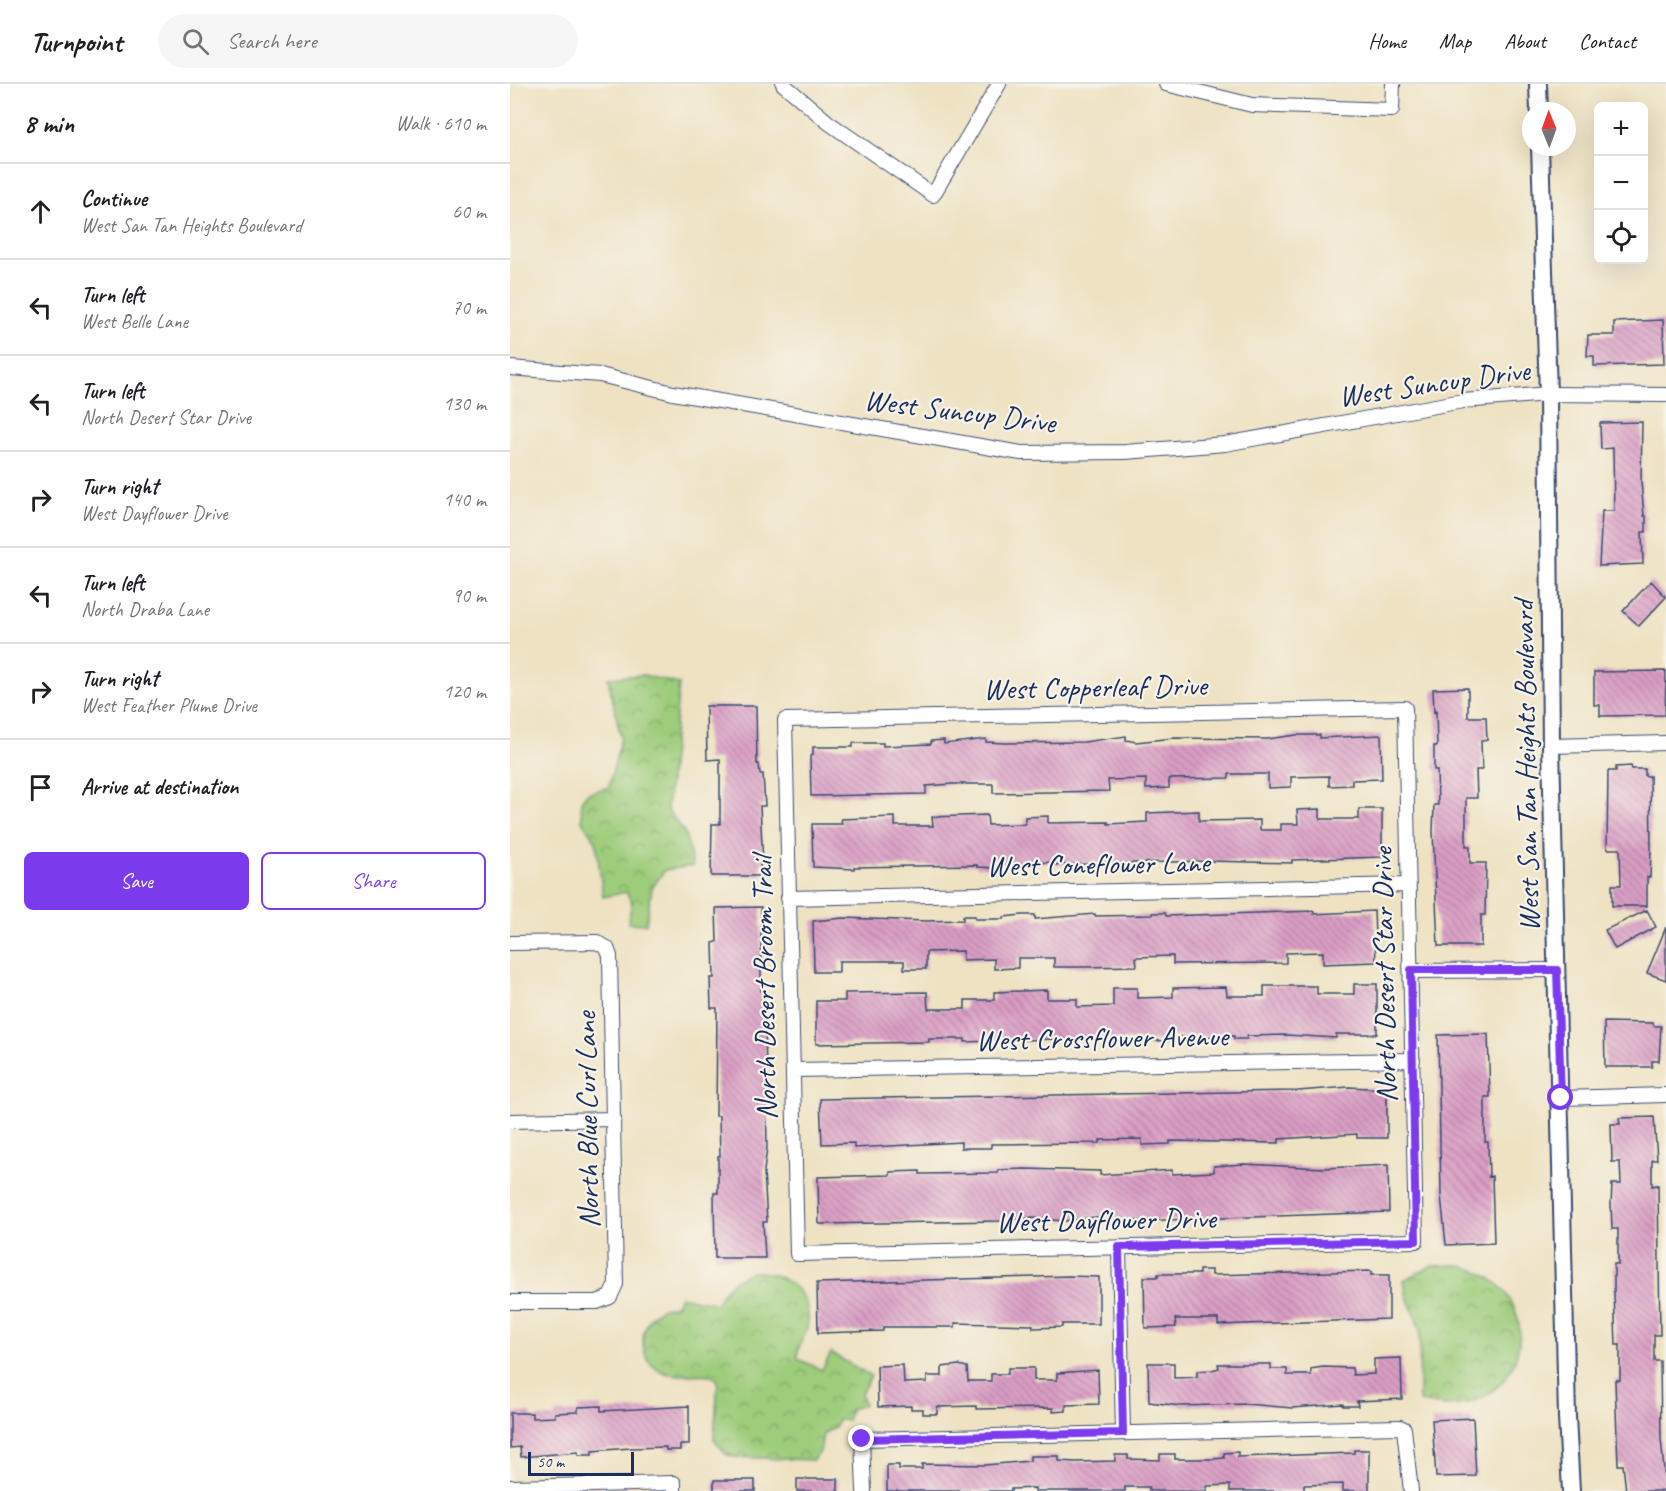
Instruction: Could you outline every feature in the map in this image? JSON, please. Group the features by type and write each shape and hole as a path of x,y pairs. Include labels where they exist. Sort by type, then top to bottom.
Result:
{"street":[{"path":"783,84 829,123 933,195 999,84"},
{"path":"1166,84 1252,105 1392,111 1393,84"},
{"path":"1538,84 1539,102"},
{"name":"West San Tan Heights Boulevard","path":"1540,156 1548,394 1551,746 1567,1417 1571,1491"},
{"name":"West Suncup Drive","path":"510,368 600,375 673,393 1021,453 1125,452 1224,444 1463,402 1548,394 1666,395"},
{"name":"West Copperleaf Drive","path":"785,720 1405,708"},
{"name":"North Desert Star Drive","path":"1405,708 1416,1241"},
{"name":"North Desert Broom Trail","path":"785,720 797,1254"},
{"path":"1551,746 1666,743"},
{"name":"West Coneflower Lane","path":"788,898 1409,885"},
{"name":"North Blue Curl Lane","path":"510,943 591,942 602,944 607,948 611,965 616,1284 610,1297 597,1302 510,1302"},
{"path":"1411,970 1557,970"},
{"name":"West Crossflower Avenue","path":"793,1070 1413,1060"},
{"path":"1561,1098 1666,1095"},
{"path":"510,1120 614,1119"},
{"name":"West Dayflower Drive","path":"797,1254 1416,1241"},
{"path":"1119,1247 1123,1433"},
{"path":"864,1491 862,1439 1404,1429 1411,1491"},
{"path":"510,1486 674,1487"}],"green space":[{"path":"643,675 679,684 667,809 685,833 693,866 665,870 652,888 646,924 628,923 632,902 626,892 603,897 596,841 582,821 581,801 588,793 609,787 621,738 608,678"},
{"path":"1457,1265 1490,1278 1510,1300 1519,1326 1517,1353 1505,1378 1485,1396 1456,1405 1419,1401 1420,1329 1406,1294 1404,1280 1431,1266"},
{"path":"751,1272 774,1275 793,1286 801,1294 808,1315 806,1331 797,1355 798,1359 822,1370 831,1353 871,1376 861,1393 864,1405 850,1409 847,1421 838,1419 835,1427 823,1434 820,1452 813,1460 735,1457 726,1454 714,1439 718,1381 712,1375 677,1375 663,1372 657,1369 646,1356 644,1331 652,1315 665,1307 676,1305 680,1296 717,1304 722,1293 730,1284"}],"building":[{"path":"1663,320 1664,364 1594,366 1594,356 1587,356 1588,335 1614,335 1614,322"},
{"path":"1642,422 1641,481 1644,516 1646,516 1646,532 1642,532 1643,564 1599,566 1602,511 1614,511 1613,448 1601,449 1600,423"},
{"path":"1651,581 1666,597 1639,626 1623,611"},
{"path":"1666,671 1665,715 1600,716 1600,705 1594,705 1594,672"},
{"path":"1468,688 1468,717 1486,717 1487,740 1481,740 1482,770 1476,770 1477,798 1466,798 1466,846 1470,846 1470,863 1486,863 1485,915 1481,915 1481,946 1438,946 1433,831 1434,805 1438,805 1437,770 1434,770 1434,746 1437,746 1433,689"},
{"path":"706,706 756,706 757,764 759,764 760,774 763,774 765,806 760,806 763,864 760,864 761,876 711,876 712,824 720,824 720,759 707,760"},
{"path":"1296,735 1320,735 1320,738 1381,735 1382,779 1352,780 1352,785 1329,786 1329,776 1291,777 1291,787 1268,788 1268,774 1229,774 1229,778 1169,779 1169,788 1146,789 1146,779 1108,780 1109,791 993,793 993,784 953,784 926,786 926,794 811,796 810,756 813,755 813,747 853,747 853,743 883,743 883,746 931,744 931,741 944,740 944,744 986,739 986,742 1004,743 1084,742 1126,736 1126,740 1136,742 1174,738 1267,739"},
{"path":"1631,766 1632,769 1645,769 1645,776 1650,776 1651,849 1650,877 1647,877 1647,906 1612,906 1612,885 1621,885 1620,849 1607,849 1608,771 1616,771 1616,767"},
{"path":"1320,809 1320,819 1359,819 1359,809 1382,809 1382,857 1292,860 1292,863 1209,861 1056,865 1056,862 1007,864 1007,868 977,867 977,865 854,867 854,869 813,867 812,824 842,824 841,819 895,817 895,826 933,826 932,817 987,815 988,825 1025,824 1025,817 1048,816 1048,823 1108,822 1108,824 1147,822 1147,813 1199,811 1199,821 1260,820 1260,830 1281,830 1281,824 1298,824 1297,810"},
{"path":"761,907 761,991 764,991 765,1014 767,1148 764,1171 767,1222 763,1222 765,1258 715,1258 714,1193 718,1193 718,1156 720,1156 719,1116 716,1116 717,1008 711,1008 710,978 714,978 713,943 717,942 716,908"},
{"path":"1647,910 1656,927 1615,949 1605,930"},
{"path":"1314,911 1314,914 1374,911 1376,962 1323,964 1323,952 1286,953 1286,963 1173,964 1173,956 1136,957 1137,966 1054,967 1054,958 1018,958 1018,968 994,969 994,959 963,960 963,951 926,952 926,969 904,969 904,961 839,961 839,972 814,972 813,921 843,918 963,920 963,916 975,916 975,919 1004,919 1004,917 1022,915 1035,915 1035,919 1095,914 1095,916 1165,913 1166,916"},
{"path":"1666,927 1666,980 1647,973"},
{"path":"1354,984 1377,984 1377,1034 1336,1034 1336,1038 1287,1035 1247,1036 1247,1039 1234,1039 1234,1036 1169,1037 1169,1041 1054,1039 965,1042 965,1039 929,1039 929,1042 816,1044 816,1001 845,1001 845,993 927,992 928,1009 965,1009 965,1000 994,1000 994,992 1047,990 1047,999 1077,999 1077,1007 1113,1006 1113,988 1137,988 1137,998 1173,997 1173,988 1226,987 1227,996 1264,996 1264,986 1317,986 1317,994 1354,994"},
{"path":"1604,1022 1653,1023 1654,1026 1661,1026 1659,1061 1652,1061 1652,1067 1605,1067"},
{"path":"1488,1034 1490,1097 1485,1097 1485,1142 1488,1142 1489,1177 1492,1176 1494,1243 1446,1245 1441,1195 1438,1035"},
{"path":"1349,1087 1387,1089 1387,1138 1357,1138 1357,1134 1279,1139 1279,1143 1170,1141 1170,1144 1142,1145 1142,1139 1100,1140 1100,1143 991,1144 991,1148 961,1148 961,1142 854,1148 854,1143 822,1144 820,1099 1298,1091"},
{"path":"1654,1117 1657,1160 1652,1160 1652,1186 1658,1185 1660,1335 1654,1335 1654,1361 1660,1361 1661,1439 1666,1491 1626,1491 1623,1465 1618,1465 1615,1380 1620,1380 1620,1345 1616,1345 1614,1264 1618,1264 1618,1229 1612,1229 1611,1205 1612,1184 1621,1184 1620,1162 1612,1162 1611,1124 1620,1124 1619,1118"},
{"path":"1244,1164 1325,1168 1388,1165 1389,1212 1111,1222 1111,1215 1064,1221 1032,1218 1000,1221 819,1224 818,1177 890,1175 890,1172 920,1171 920,1174 998,1173 998,1170 1025,1169 1100,1171 1100,1175 1172,1170 1172,1174 1214,1172 1214,1166"},
{"path":"1199,1270 1212,1270 1212,1275 1371,1271 1371,1275 1389,1275 1389,1319 1218,1325 1218,1319 1175,1319 1176,1327 1145,1328 1144,1277 1158,1277 1158,1274 1199,1274"},
{"path":"1099,1277 1099,1324 1062,1324 1062,1327 1033,1328 1033,1325 955,1323 955,1327 883,1327 883,1331 818,1333 817,1283"},
{"path":"1401,1358 1402,1399 1357,1401 1358,1406 1343,1406 1343,1404 1292,1408 1246,1404 1181,1406 1149,1402 1148,1363 1174,1363 1174,1378 1197,1377 1197,1371 1219,1368 1218,1364 1271,1364 1271,1369 1287,1369 1287,1375 1311,1375 1311,1369 1323,1367 1352,1368 1353,1375 1374,1374 1374,1359"},
{"path":"903,1365 904,1383 927,1382 927,1376 942,1376 942,1367 959,1365 967,1367 968,1381 991,1381 991,1374 1008,1374 1008,1368 1034,1368 1034,1380 1057,1380 1057,1373 1098,1370 1099,1404 1066,1405 1066,1411 1053,1412 1053,1408 937,1407 937,1414 923,1414 923,1409 911,1409 911,1406 878,1407 877,1366"},
{"path":"601,1406 601,1411 689,1406 689,1445 680,1445 680,1450 666,1450 666,1447 631,1448 592,1451 592,1455 578,1455 578,1452 521,1457 520,1447 510,1448 510,1413 532,1413 532,1418 555,1417 555,1413 578,1412 578,1407"},
{"path":"1473,1418 1476,1476 1436,1477 1432,1420"},
{"path":"1354,1450 1369,1450 1369,1491 1343,1491 1343,1484 1304,1485 1304,1491 1230,1491 1230,1485 1207,1486 1207,1491 1149,1491 1149,1487 1125,1487 1125,1491 1035,1491 1035,1488 1011,1489 1011,1491 887,1491 887,1465 899,1465 899,1469 922,1469 922,1464 985,1465 1030,1461 1030,1456 1059,1456 1059,1461 1076,1462 1115,1461 1115,1455 1128,1455 1128,1459 1160,1460 1160,1454 1175,1454 1175,1459 1212,1459 1224,1458 1224,1453 1238,1452 1238,1457 1354,1453"},
{"path":"797,1479 838,1479 838,1491 797,1491"},
{"path":"714,1480 755,1480 755,1491 714,1491"}],"route":[{"path":"862,1439 1123,1433 1119,1247 1416,1241 1411,970 1557,970 1561,1098"}]}
